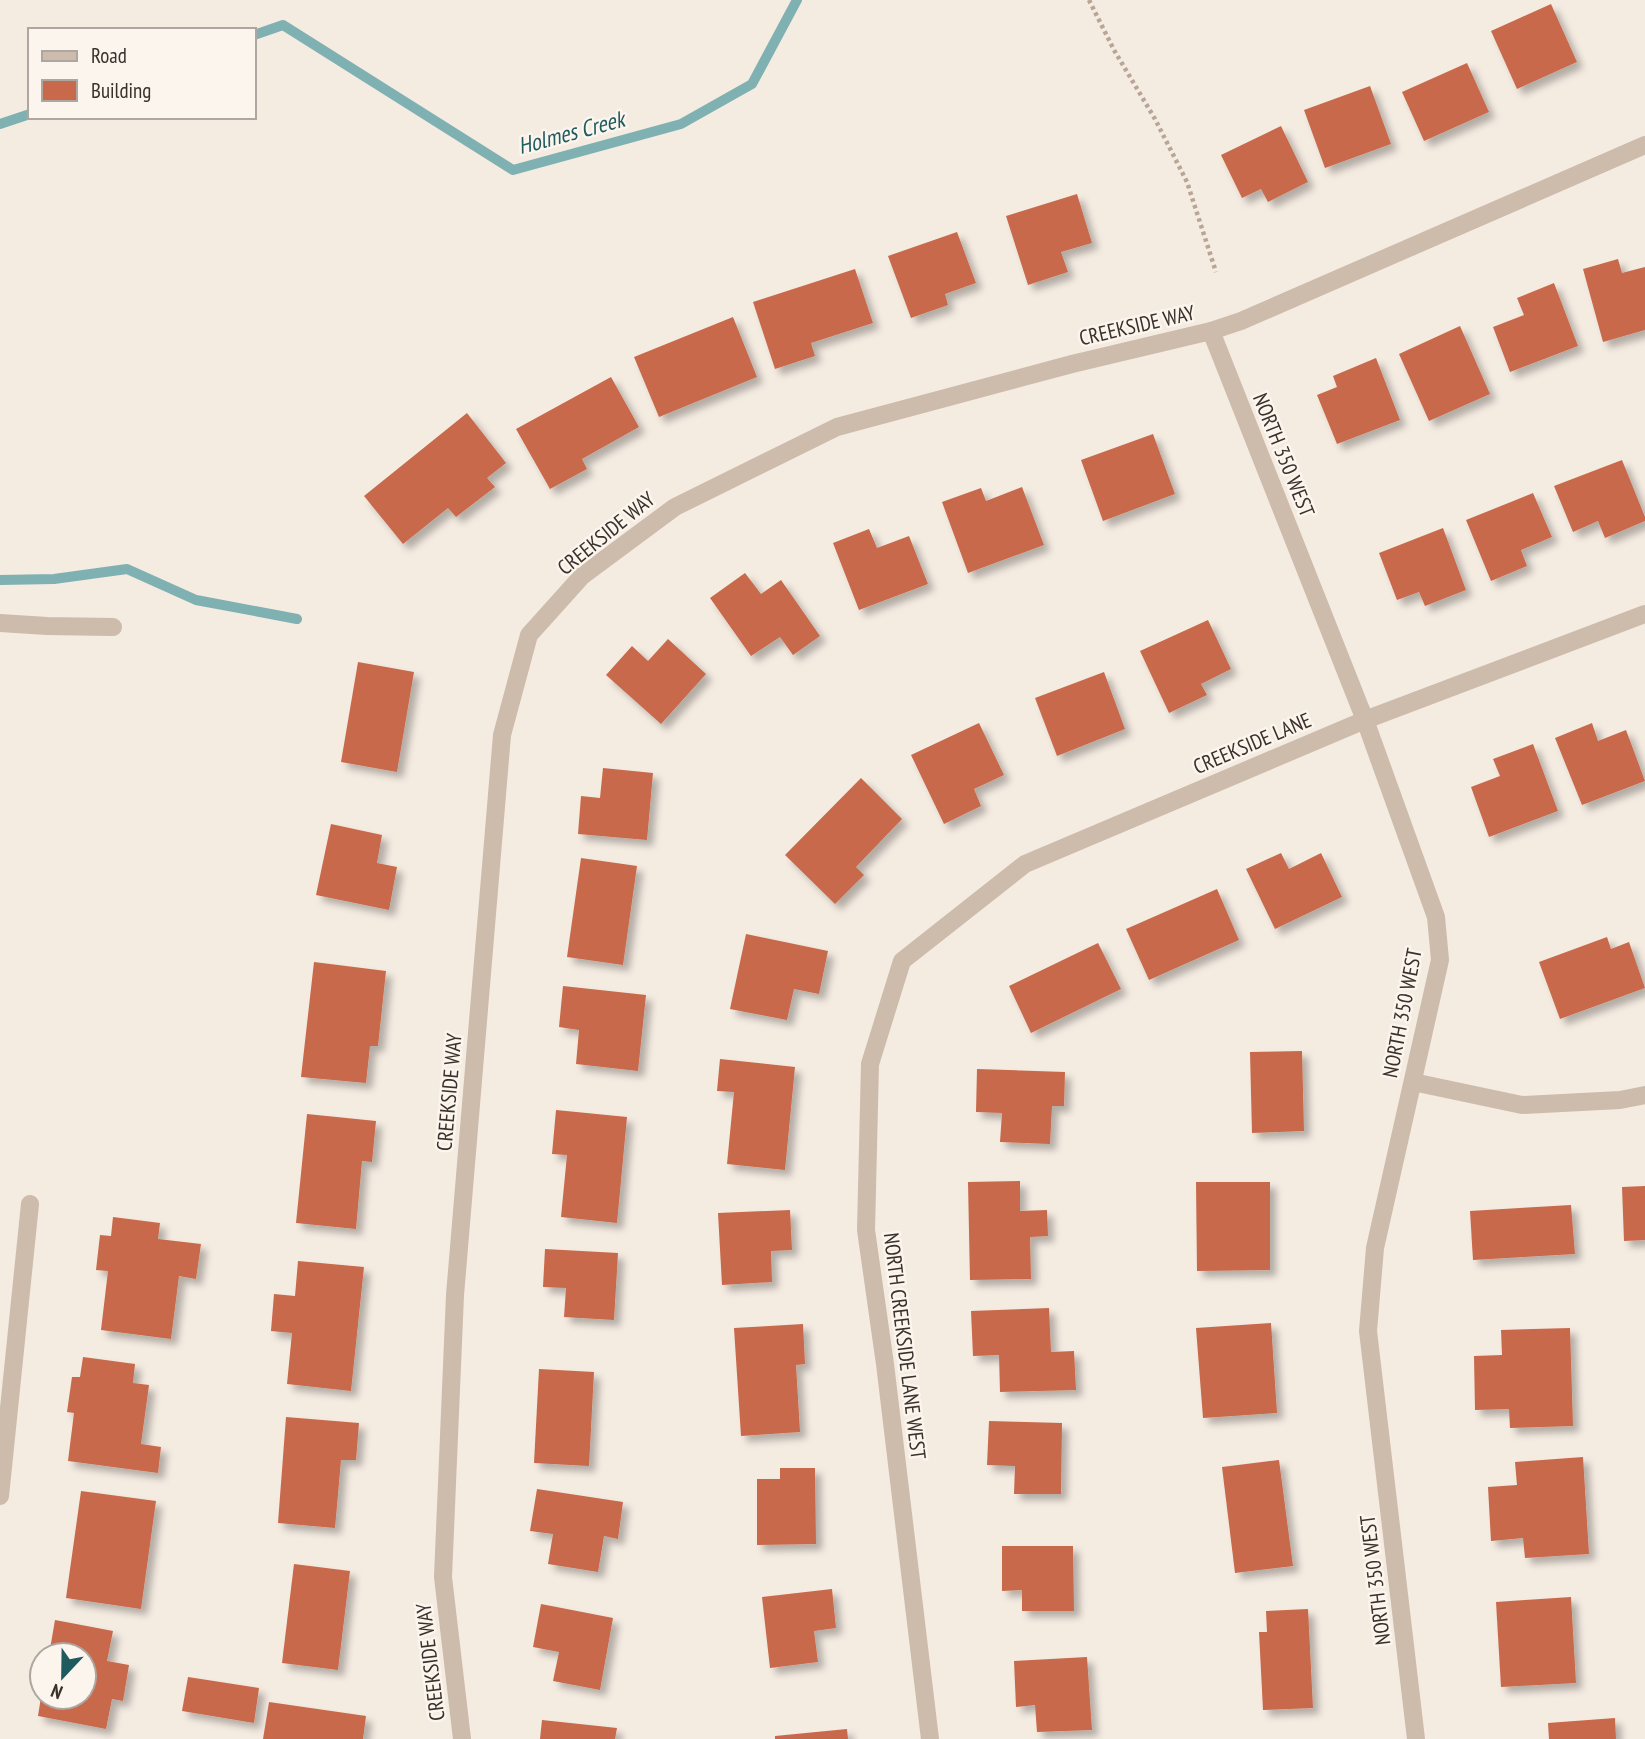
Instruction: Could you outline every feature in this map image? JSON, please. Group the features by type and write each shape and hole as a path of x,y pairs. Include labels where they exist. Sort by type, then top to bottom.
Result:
{"street":[{"name":"CREEKSIDE WAY","path":"462,1739 443,1577 455,1295 502,735 529,635 582,576 675,507 837,427 1241,321 1645,145"},
{"name":"NORTH 350 WEST","path":"1210,331 1365,720 1436,917 1440,960 1376,1248 1368,1331 1416,1739"},
{"name":"CREEKSIDE LANE","path":"902,961 1024,864 1365,720 1645,614"},
{"path":"0,623 113,627"},
{"name":"NORTH CREEKSIDE LANE WEST","path":"902,961 870,1064 866,1230 885,1364 930,1739"},
{"path":"1413,1082 1522,1105 1620,1100 1645,1095"},
{"path":"0,1496 30,1204"}],"path":[{"path":"1089,0 1187,182 1216,272"}],"building":[{"path":"1551,4 1577,62 1517,89 1491,31"},
{"path":"1467,63 1489,112 1424,141 1402,92"},
{"path":"1370,86 1391,144 1325,168 1304,110"},
{"path":"1281,126 1308,182 1268,202 1261,189 1242,198 1221,155"},
{"path":"1077,194 1092,243 1061,252 1068,272 1028,285 1006,216"},
{"path":"957,232 976,283 945,294 948,305 911,318 888,256"},
{"path":"1618,259 1622,273 1645,267 1645,330 1603,342 1583,269"},
{"path":"855,269 873,323 811,343 815,356 775,369 753,302"},
{"path":"1554,283 1578,346 1510,372 1493,327 1524,315 1517,298"},
{"path":"733,317 757,377 659,417 634,357"},
{"path":"1460,326 1490,394 1429,421 1399,354"},
{"path":"1376,358 1400,420 1337,444 1317,395 1337,387 1333,376"},
{"path":"611,377 639,427 582,459 587,469 550,489 516,429"},
{"path":"467,413 506,463 487,478 495,487 456,517 448,508 403,544 364,496"},
{"path":"1153,434 1175,494 1103,521 1081,460"},
{"path":"1622,460 1645,521 1605,538 1598,521 1573,532 1554,486"},
{"path":"1022,487 1044,545 968,573 942,502 981,488 986,501"},
{"path":"1533,493 1552,537 1521,550 1527,566 1491,581 1466,520"},
{"path":"1443,528 1466,590 1425,606 1419,592 1397,600 1379,553"},
{"path":"869,529 877,548 909,536 928,584 859,610 833,543"},
{"path":"745,573 761,594 781,580 820,636 793,655 780,637 751,656 710,598"},
{"path":"1208,620 1231,669 1201,684 1207,695 1169,713 1140,651"},
{"path":"668,639 706,674 661,724 606,675 632,646 648,661"},
{"path":"358,662 414,672 397,772 341,762"},
{"path":"1104,672 1125,729 1057,756 1035,698"},
{"path":"979,723 1004,775 974,789 981,806 944,824 911,755"},
{"path":"1592,723 1598,741 1626,730 1645,781 1582,805 1555,738"},
{"path":"1533,744 1558,811 1489,837 1471,787 1500,776 1493,759"},
{"path":"603,768 653,773 647,840 578,834 581,796 600,798"},
{"path":"861,778 902,819 856,867 864,875 835,904 785,855"},
{"path":"331,824 382,835 377,863 397,867 389,910 316,895"},
{"path":"1281,853 1289,869 1321,853 1342,897 1275,929 1246,869"},
{"path":"581,858 637,866 623,965 567,957"},
{"path":"1217,889 1239,940 1149,980 1126,929"},
{"path":"746,934 828,951 819,994 794,989 787,1020 730,1009"},
{"path":"1607,937 1611,949 1629,942 1645,988 1560,1019 1539,962"},
{"path":"1098,943 1121,989 1031,1033 1009,986"},
{"path":"314,962 386,971 378,1046 370,1046 366,1083 301,1077"},
{"path":"563,986 646,995 638,1071 576,1064 579,1030 559,1027"},
{"path":"1302,1051 1304,1131 1252,1133 1250,1052"},
{"path":"720,1059 795,1067 785,1170 727,1164 734,1092 717,1091"},
{"path":"977,1069 1065,1072 1064,1106 1052,1106 1050,1144 1000,1142 1002,1113 976,1112"},
{"path":"556,1110 627,1117 617,1223 561,1217 567,1155 552,1154"},
{"path":"307,1114 376,1121 372,1162 362,1161 356,1229 296,1223"},
{"path":"1020,1181 1020,1211 1047,1210 1048,1236 1030,1237 1031,1279 970,1280 968,1182"},
{"path":"1196,1182 1270,1182 1270,1270 1197,1271"},
{"path":"1645,1186 1645,1240 1624,1241 1622,1187"},
{"path":"1571,1205 1575,1254 1473,1260 1470,1211"},
{"path":"790,1210 792,1250 771,1251 772,1282 722,1285 718,1213"},
{"path":"113,1217 160,1223 158,1239 201,1244 196,1279 179,1276 171,1339 101,1330 108,1271 96,1270 100,1235 111,1236"},
{"path":"545,1249 618,1253 614,1320 564,1317 566,1288 543,1287"},
{"path":"298,1261 364,1267 351,1391 287,1384 292,1333 271,1331 274,1294 295,1296"},
{"path":"1049,1308 1051,1352 1074,1351 1076,1390 1000,1392 999,1355 973,1356 971,1311"},
{"path":"1271,1323 1277,1413 1203,1418 1196,1328"},
{"path":"803,1324 805,1364 796,1365 800,1432 741,1436 734,1328"},
{"path":"1570,1328 1573,1426 1510,1428 1509,1409 1475,1410 1474,1356 1502,1355 1501,1330"},
{"path":"83,1357 135,1364 133,1383 149,1385 141,1444 161,1447 158,1473 68,1461 74,1413 67,1412 72,1377 80,1377"},
{"path":"539,1369 594,1372 589,1466 534,1463"},
{"path":"286,1417 359,1423 356,1460 341,1460 335,1528 278,1523"},
{"path":"989,1421 1062,1423 1061,1494 1014,1494 1015,1466 987,1465"},
{"path":"1583,1457 1589,1554 1525,1558 1523,1538 1491,1541 1488,1487 1517,1485 1515,1462"},
{"path":"1279,1460 1293,1566 1235,1573 1222,1467"},
{"path":"780,1468 815,1468 816,1544 757,1545 757,1479 780,1479"},
{"path":"537,1489 623,1502 618,1539 604,1536 598,1572 548,1564 553,1534 530,1531"},
{"path":"81,1491 156,1501 141,1609 66,1598"},
{"path":"1002,1546 1073,1546 1074,1611 1022,1611 1022,1590 1002,1591"},
{"path":"294,1564 350,1571 338,1670 282,1663"},
{"path":"832,1589 836,1628 814,1631 818,1662 770,1668 762,1597"},
{"path":"1571,1597 1576,1683 1501,1687 1496,1602"},
{"path":"541,1604 613,1618 600,1690 553,1681 559,1652 533,1647"},
{"path":"1308,1609 1313,1708 1263,1710 1259,1632 1267,1632 1266,1611"},
{"path":"55,1620 113,1631 107,1661 129,1665 123,1701 112,1699 106,1729 38,1716 39,1711 98,1711 98,1641 51,1641"},
{"path":"1087,1657 1092,1730 1037,1732 1035,1705 1016,1707 1014,1661"},
{"path":"188,1677 259,1688 254,1723 182,1711"},
{"path":"269,1702 366,1716 363,1739 263,1739"},
{"path":"1615,1718 1616,1739 1549,1739 1548,1723"},
{"path":"542,1720 617,1728 615,1739 540,1739"},
{"path":"847,1729 848,1739 775,1739 775,1736"}],"waterway":[{"name":"Holmes Creek","path":"256,34 283,25 513,170 681,124 752,84 797,0"},
{"name":"Holmes Creek","path":"0,124 28,115"},
{"path":"0,580 54,579 127,569 196,600 297,619"}]}
